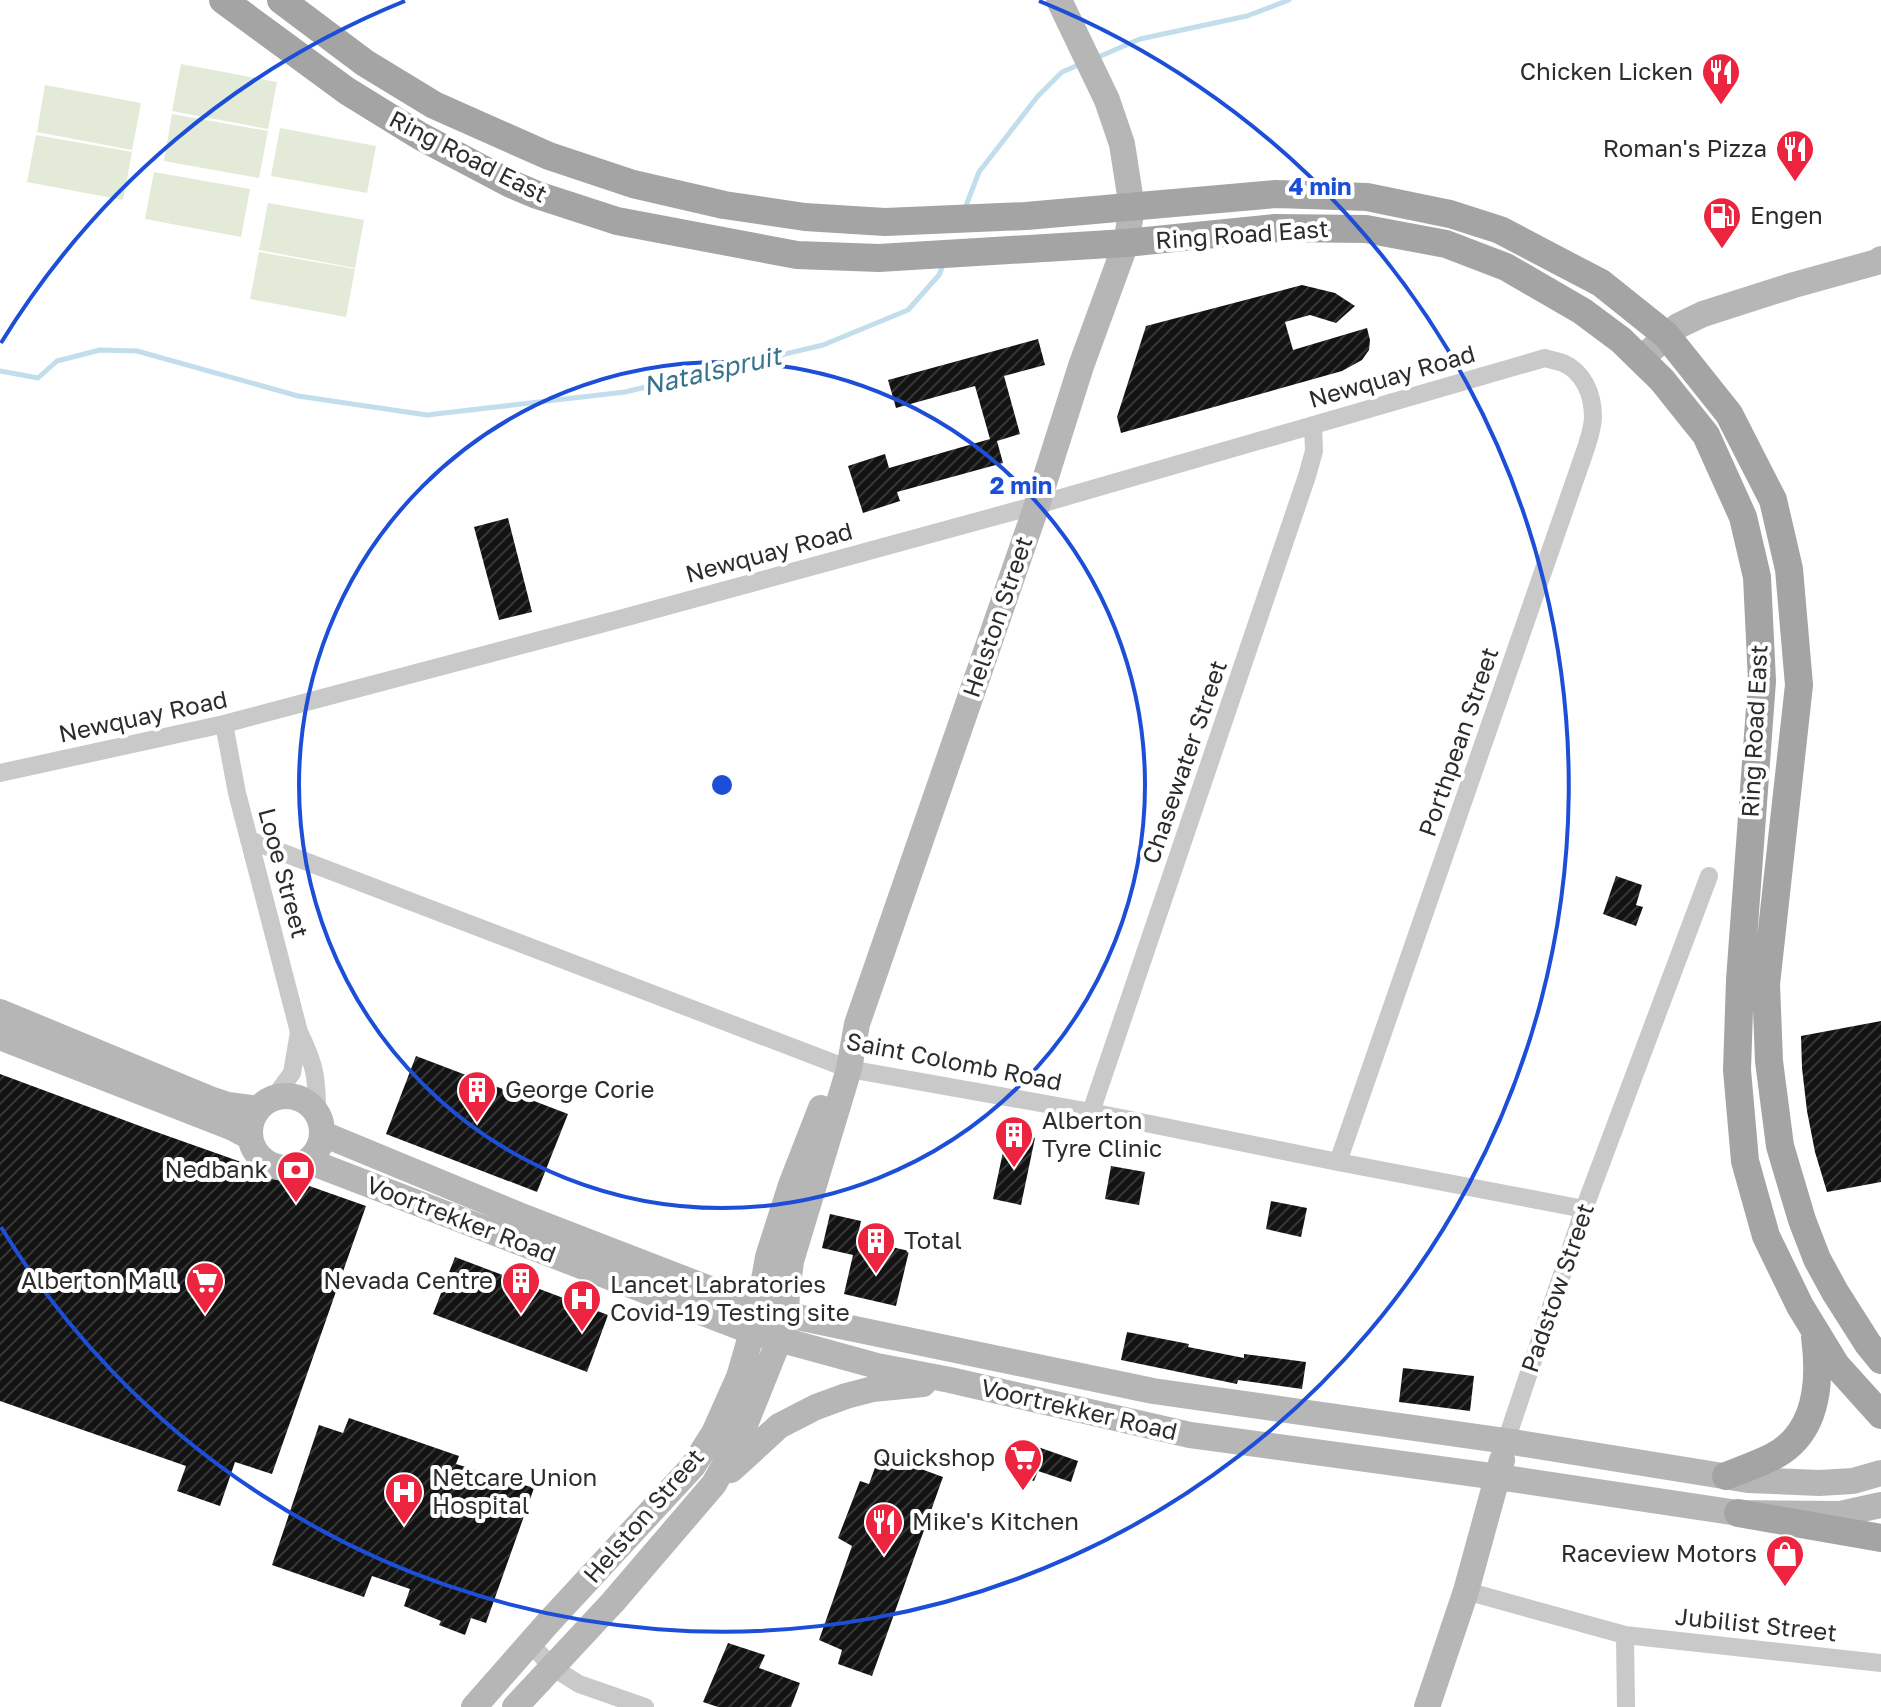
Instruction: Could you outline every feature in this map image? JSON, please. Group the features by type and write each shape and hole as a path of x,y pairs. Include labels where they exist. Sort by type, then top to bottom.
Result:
{"main road":[{"name":"Ring Road East","path":"223,0 347,91 433,143 511,184 617,221 797,255 879,258 1025,251 1289,228 1366,229 1446,244 1506,267 1582,311 1621,340 1662,380 1706,435 1743,517 1757,577 1762,681 1742,953 1737,1070 1745,1161 1766,1236 1800,1306 1836,1365 1881,1415"},
{"name":"Ring Road East","path":"281,0 365,63 434,105 549,156 633,184 724,205 805,217 885,222 1026,216 1276,194 1367,197 1450,214 1500,230 1601,283 1666,335 1729,414 1773,500 1789,569 1799,685 1766,984 1769,1061 1780,1146 1802,1220 1817,1259 1843,1305 1881,1360"},
{"name":"Helston Street","path":"474,1707 693,1466 714,1433 739,1377 756,1320 768,1257 791,1185 857,1024 1037,505 1081,366 1126,243 1132,208 1122,144 1107,100 1063,9"},
{"path":"537,195 549,156"},
{"path":"1641,359 1678,326 1703,314 1881,259"},
{"path":"1742,953 1770,947"},
{"name":"Voortrekker Road","path":"0,1012 228,1105 266,1102 291,1095 306,1101 320,1123 756,1320"},
{"name":"Voortrekker Road","path":"0,1037 233,1128 250,1137 257,1154 272,1166 291,1168 308,1161 783,1327 1153,1391 1506,1441 1748,1480 1819,1483 1853,1481 1881,1473"},
{"name":"Helston Street","path":"515,1707 613,1602 714,1484 740,1437 783,1327 791,1261 841,1067"},
{"path":"250,1137 251,1122 266,1102"},
{"path":"308,1161 318,1149 320,1123"},
{"name":"Voortrekker Road","path":"783,1327 877,1366 1190,1435 1738,1513 1840,1514 1881,1505"},
{"path":"1726,1476 1775,1456 1808,1423 1818,1378 1813,1328"},
{"path":"714,1484 779,1426 816,1407 873,1389 950,1380"},
{"name":"Padstow Street","path":"1427,1707 1466,1591 1506,1441"},
{"path":"1738,1513 1881,1538"}],"street":[{"name":"Newquay Road","path":"0,773 224,724 611,621 1037,505 1545,358"},
{"name":"Porthpean Street","path":"1338,1162 1586,448 1593,419 1588,387 1578,372 1545,358"},
{"name":"Chasewater Street","path":"1091,1112 1307,476 1314,451 1313,425"},
{"name":"Looe Street","path":"224,724 237,793 299,1032 311,1055 317,1080 320,1123"},
{"name":"Saint Colomb Road","path":"250,840 841,1067 1091,1112 1584,1209"},
{"name":"Padstow Street","path":"1506,1441 1584,1209 1709,876"},
{"name":"Looe Street","path":"266,1102 292,1073 299,1032"},
{"name":"Jubilist Street","path":"1466,1591 1625,1635 1881,1663"},
{"path":"1625,1635 1626,1707"},
{"path":"530,1643 552,1667 579,1684 645,1707"}],"green space":[{"path":"181,64 277,82 268,129 172,111"},
{"path":"45,85 141,103 132,150 37,132"},
{"path":"172,114 268,131 259,178 164,161"},
{"path":"280,128 376,146 367,193 271,176"},
{"path":"36,135 132,152 123,200 27,182"},
{"path":"154,172 250,189 241,237 145,219"},
{"path":"268,203 364,220 355,268 259,250"},
{"path":"259,252 355,269 346,317 250,299"}],"building":[{"path":"1302,285 1335,293 1355,306 1336,323 1310,315 1285,322 1293,350 1367,328 1369,350 1362,360 1342,371 1121,433 1117,417 1146,326"},
{"path":"1038,339 1045,365 1004,376 1020,434 997,441 1003,463 897,492 900,501 863,513 848,466 885,454 889,468 990,439 975,386 896,408 888,380"},
{"path":"508,518 532,612 499,620 474,527"},
{"path":"1616,876 1642,885 1636,905 1643,907 1636,926 1603,914"},
{"path":"1881,1021 1881,1182 1827,1192 1807,1111 1801,1036"},
{"name":"George Corie","path":"416,1056 568,1114 537,1192 386,1134"},
{"name":"Alberton Mall","path":"0,1074 366,1206 272,1474 235,1462 220,1506 177,1491 186,1466 0,1401"},
{"name":"Alberton Tyre Clinic","path":"1007,1133 1035,1138 1021,1205 993,1199"},
{"path":"1111,1166 1145,1172 1139,1205 1105,1199"},
{"path":"1271,1201 1307,1208 1301,1237 1266,1229"},
{"name":"Total","path":"830,1214 861,1221 857,1239 909,1251 896,1306 844,1294 853,1255 822,1248"},
{"name":"Nevada Centre","path":"455,1257 608,1315 587,1372 433,1314"},
{"path":"1127,1332 1244,1358 1244,1354 1306,1362 1302,1389 1238,1380 1237,1384 1121,1360"},
{"path":"1403,1368 1474,1376 1470,1411 1399,1402"},
{"path":"349,1418 459,1456 456,1464 534,1488 486,1623 471,1618 465,1635 404,1606 410,1589 372,1576 364,1597 272,1565 319,1425 343,1433"},
{"path":"1018,1440 1078,1461 1071,1482 1038,1471 1034,1481 1018,1476 1022,1464 1011,1460"},
{"path":"880,1454 943,1477 872,1676 838,1664 842,1650 819,1640 852,1546 838,1538 860,1481 869,1484"},
{"path":"728,1643 765,1655 759,1668 800,1683 791,1707 718,1707 703,1702"}],"waterway":[{"name":"Natalspruit","path":"1096,58 1140,39 1247,16 1289,0"},
{"name":"Natalspruit","path":"964,211 979,172 1038,96 1062,72 1083,63"},
{"name":"Natalspruit","path":"0,371 38,378 57,361 100,350 137,351 298,396 427,415 625,392 823,345 908,310 939,275 943,265"}],"place":[{"name":"Chicken Licken","path":"1721,106"},
{"name":"Roman's Pizza","path":"1795,183"},
{"name":"Engen","path":"1722,250"},
{"name":"George Corie","path":"477,1124"},
{"name":"Alberton Tyre Clinic","path":"1014,1169"},
{"name":"Nedbank","path":"296,1204"},
{"name":"Total","path":"876,1275"},
{"name":"Alberton Mall","path":"205,1315"},
{"name":"Nevada Centre","path":"521,1315"},
{"name":"Lancet Labratories Covid-19 Testing site","path":"582,1333"},
{"name":"Quickshop","path":"1023,1492"},
{"name":"Netcare Union Hospital","path":"404,1526"},
{"name":"Mike's Kitchen","path":"884,1556"},
{"name":"Raceview Motors","path":"1785,1588"}]}
